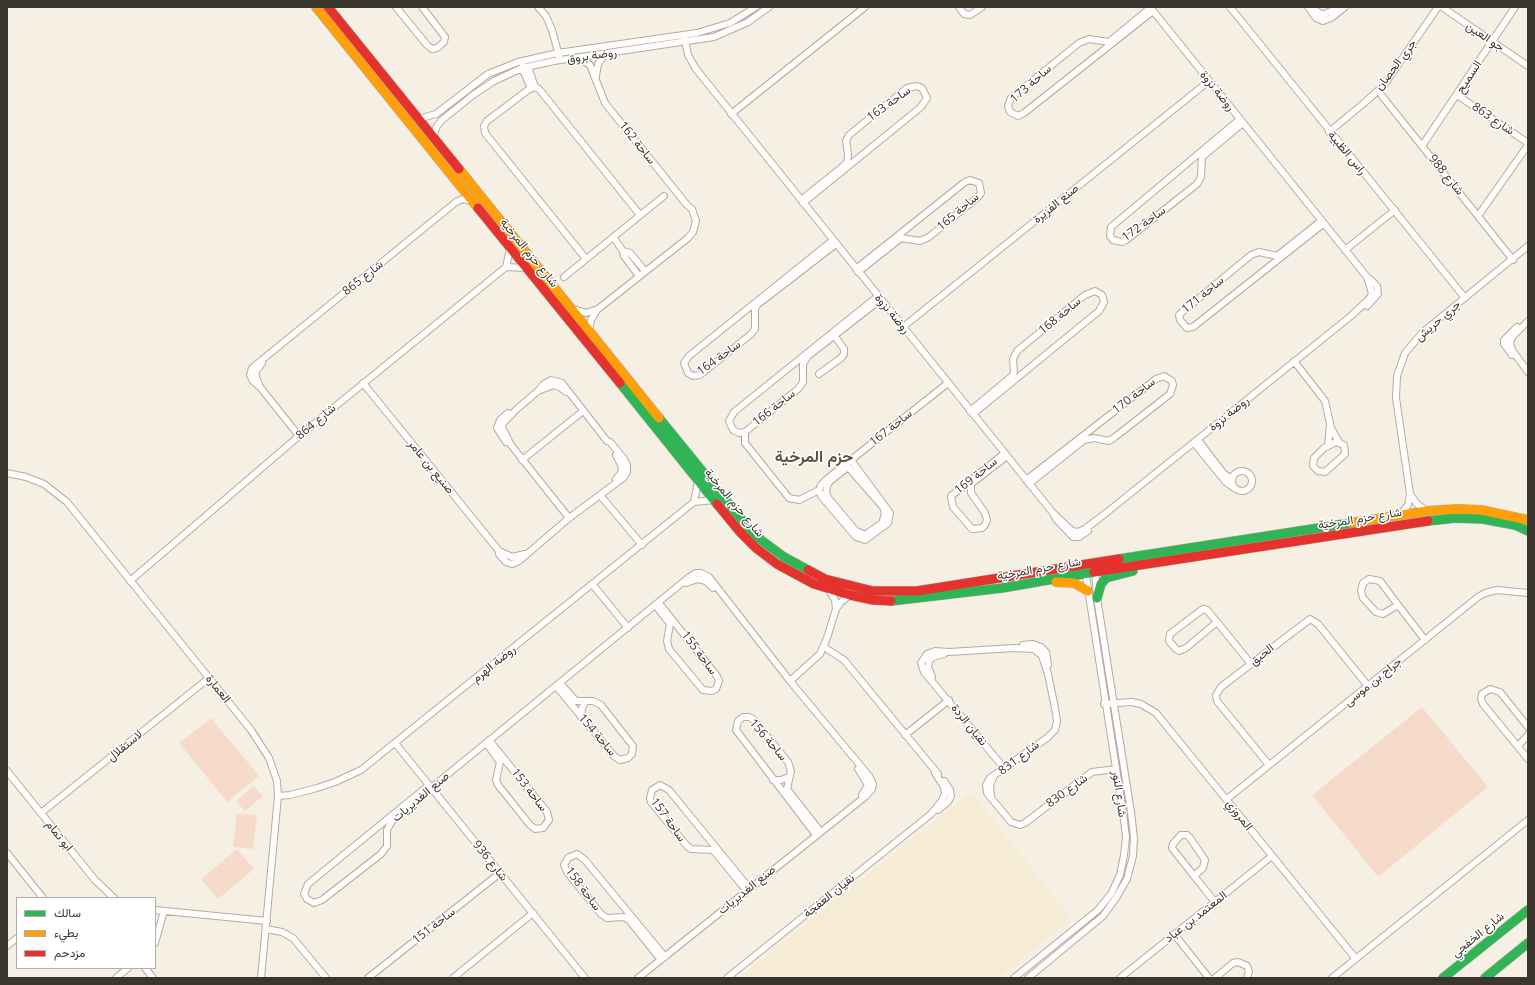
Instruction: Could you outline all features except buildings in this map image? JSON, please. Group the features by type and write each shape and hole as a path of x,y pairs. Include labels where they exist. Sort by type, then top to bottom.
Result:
{"main road":[{"name":"شارع حزم المرخية","path":"316,7 525,268 740,532 756,548 777,564 800,577 828,589 873,600 897,601 1029,583 1084,568"},
{"name":"شارع حزم المرخية","path":"328,7 746,525 761,540 784,557 825,579 873,590 916,591 1084,568 1153,562 1424,521 1455,518 1483,520 1515,525 1528,531"},
{"name":"شارع حزم المرخية","path":"1094,567 1427,511 1457,508 1480,510 1528,520"},
{"path":"1097,598 1101,584 1106,578 1124,572 1146,568 1153,562"},
{"path":"1029,583 1068,582 1079,585 1088,591"},
{"name":"شارع الخفجي","path":"1443,978 1528,910"},
{"path":"1485,978 1528,944"},
{"path":"1491,978 1503,963"}],"street":[{"path":"396,7 427,45 432,49 438,48 444,42 444,37 422,7"},
{"name":"روضة بروق","path":"418,118 436,114 480,80 502,67 532,58 684,35 730,23 756,7"},
{"name":"روضة بروق","path":"433,137 437,126 442,120 473,95 494,81 525,68 557,61 714,37 733,30 748,22 769,7"},
{"path":"731,114 865,7"},
{"path":"959,7 964,14 970,15 982,7"},
{"name":"راس الظبية","path":"1230,7 1465,298"},
{"path":"1308,7 1316,18 1323,21 1331,18 1345,7"},
{"path":"1312,7 1322,15 1341,7"},
{"name":"جري الحصان","path":"1330,132 1378,91 1389,78 1438,7"},
{"name":"جو العين","path":"1442,7 1528,66"},
{"name":"السميح","path":"1422,146 1515,7"},
{"path":"540,9 552,30 557,61"},
{"name":"روضة نزوة","path":"684,35 688,55 696,69 731,114 1068,533 1076,538 1086,532 1106,514 1351,316 1371,296 1372,288 1367,277 1151,9"},
{"name":"ساحة 173","path":"1151,9 1098,55 1024,113 1015,115 1010,112 1008,106 1011,98 1079,43 1087,40 1108,42 1151,9"},
{"path":"1092,40 1098,47 1098,55"},
{"path":"533,88 524,64 556,54"},
{"path":"596,77 598,64 605,54"},
{"name":"ساحة 162","path":"578,58 590,65 596,77 604,103 694,213 695,228 688,238 598,309 591,320 590,330"},
{"name":"صنع الفزيرة","path":"903,327 1209,81"},
{"name":"ساحة 163","path":"917,86 922,88 927,98 925,103 802,201 842,168 848,159 846,141 852,132 907,88 917,86"},
{"path":"586,259 484,132 484,126 487,121 533,88 539,89 640,216"},
{"name":"شارع 988","path":"1378,91 1513,260"},
{"name":"شارع 863","path":"1457,95 1528,144"},
{"name":"ساحة 172","path":"1242,121 1204,155 1201,160 1201,179 1197,184 1126,240 1122,242 1113,240 1110,236 1111,227 1242,121"},
{"path":"1478,216 1528,144"},
{"path":"848,150 854,154 861,155"},
{"path":"1186,165 1192,164 1201,168"},
{"name":"ساحة 165","path":"970,180 979,184 981,193 978,197 924,240 901,238 857,271 965,182 970,180"},
{"path":"456,202 459,195 460,185"},
{"path":"564,277 664,196"},
{"path":"456,202 462,199 471,201"},
{"name":"شارع 865","path":"299,436 260,387 256,376 256,370 270,354 456,202"},
{"path":"1345,250 1395,210"},
{"name":"ساحة 171","path":"1322,222 1193,327 1187,328 1180,320 1179,315 1181,313 1251,255 1258,252 1273,256 1280,255 1322,222"},
{"path":"911,225 911,233 915,240"},
{"path":"613,237 623,251 624,256 639,276"},
{"name":"ساحة 164","path":"835,242 758,305 755,309 755,329 750,336 700,375 693,376 688,373 684,368 686,360 743,313 835,242"},
{"name":"جري حريش","path":"1410,494 1395,385 1405,353 1413,342 1528,246"},
{"path":"510,249 506,267 525,268"},
{"path":"623,251 630,253 645,271"},
{"path":"1265,253 1269,262 1267,268"},
{"name":"شارع 864","path":"130,581 299,436 506,267"},
{"name":"ساحة 168","path":"1095,291 1102,295 1104,302 1099,311 1028,369 972,412 1014,374 1013,358 1017,351 1085,295 1095,291"},
{"name":"ساحة 166","path":"879,298 805,359 803,382 798,389 745,432 733,430 730,425 731,415 791,366 879,298"},
{"path":"572,309 586,313 598,309"},
{"path":"743,313 751,315 755,319"},
{"path":"1527,321 1513,336 1510,342 1528,372"},
{"path":"819,374 841,358 844,354 844,349 834,335"},
{"path":"1294,361 1325,402 1330,423 1339,442 1345,448 1344,456 1325,472 1318,472 1313,466 1314,458 1328,446 1339,442"},
{"path":"1013,365 1028,369"},
{"path":"791,366 803,370"},
{"name":"ساحة 170","path":"1164,376 1172,381 1173,390 1166,397 1112,439 1101,440 1090,438 1084,440 1028,482 1098,424 1156,379 1164,376"},
{"name":"صنيع بن عامر","path":"364,383 499,551 512,558 526,553 610,486 625,476 627,465 624,459 607,441 574,399 557,386 549,386 538,391 518,408 511,411 498,423 498,432 508,445 511,445 569,518"},
{"name":"ساحة 167","path":"850,463 883,507 885,514 882,523 865,534 856,531 829,499 826,493 827,486 830,481 850,463 949,384"},
{"path":"522,460 583,411"},
{"path":"1328,446 1330,423"},
{"path":"1098,424 1097,431 1101,440"},
{"name":"ساحة 167","path":"745,432 745,443 789,498 799,500 819,490 823,482 850,463"},
{"path":"1196,441 1224,474 1232,479"},
{"path":"1196,441 1226,482 1234,488 1244,491 1250,486 1252,479 1247,473 1240,471 1233,475 1232,479 1234,488"},
{"name":"ساحة 169","path":"1006,454 973,482 970,487 972,496 987,517 985,525 977,530 970,528 951,504 951,496 1006,454"},
{"path":"819,490 821,496 858,539 865,540 884,526 890,520 890,513 850,463"},
{"name":"العمارة","path":"7,473 35,480 60,495 251,730 269,758 277,782 278,796 261,978"},
{"path":"698,480 694,502 714,500"},
{"path":"959,489 972,496"},
{"path":"1410,494 1417,504 1427,511"},
{"path":"1400,515 1408,505 1410,494"},
{"path":"600,495 642,545"},
{"name":"روضة الهرم","path":"278,796 305,792 341,780 361,770 593,585 694,502"},
{"name":"شارع النور","path":"1028,978 1103,916 1116,898 1127,878 1133,856 1134,838 1097,598 1094,567"},
{"name":"شارع النور","path":"1014,978 1098,910 1111,894 1117,881 1124,855 1126,838 1084,568"},
{"name":"صنع الغديريات","path":"430,787 390,823 387,835 387,846 381,854 322,900 314,903 307,899 304,894 308,884 372,831 430,787 558,685 683,584 692,575 696,573 706,574 721,595 852,758 868,785 866,791 856,802 638,978"},
{"path":"1398,605 1383,614 1376,612 1362,594 1363,583 1369,579 1377,580 1398,605 1425,640"},
{"path":"593,585 628,628"},
{"path":"828,589 835,600 836,609"},
{"name":"جراح بن موسى","path":"1227,799 1485,593 1503,590 1528,593"},
{"path":"790,681 814,661 824,647 836,609 841,602 850,595"},
{"name":"ساحة 155","path":"658,604 684,632 717,676 719,681 718,686 712,691 707,692 700,688 669,649 667,641 670,634 670,624 658,604"},
{"path":"1218,622 1182,650 1176,649 1169,641 1170,634 1201,610 1207,610 1218,622 1251,664"},
{"name":"الحبق","path":"1269,765 1216,698 1221,687 1303,622 1313,619 1368,686"},
{"path":"670,634 684,632"},
{"name":"نقيان العفجة","path":"727,978 931,814 941,802 945,794 944,787 935,773 844,660 824,647"},
{"name":"نقيان الردة","path":"1004,768 934,682 929,671 929,661 933,657 949,652 1030,648 1039,652 1042,656 1048,674 1054,707"},
{"name":"لاستقلال","path":"41,813 209,678"},
{"name":"ساحة 154","path":"558,685 574,700 593,701 601,705 633,746 632,754 624,760 616,758 581,717 558,685"},
{"path":"1528,727 1500,692 1490,689 1482,694 1481,699 1483,704 1528,758"},
{"path":"905,735 949,700"},
{"path":"581,717 582,708 586,701"},
{"name":"المروزي","path":"1104,704 1132,702 1141,704 1156,713 1356,959"},
{"name":"شارع 831","path":"994,777 1004,768 1045,739 1053,726 1054,707"},
{"name":"ساحة 156","path":"743,717 753,719 788,762 791,769 786,786 788,791 818,833 774,780 736,730 738,721 743,717"},
{"path":"1518,746 1528,735"},
{"name":"ساحة 153","path":"487,741 512,769 549,816 547,825 543,828 535,829 530,825 498,785 496,780 499,770 499,759 487,741"},
{"name":"شارع 936","path":"396,743 585,978"},
{"path":"499,770 512,769"},
{"name":"شارع 830","path":"994,777 990,778 986,785 986,792 1007,816 1014,820 1021,820 1041,809 1092,772 1116,769"},
{"name":"ابو تمام","path":"7,771 95,880 113,897"},
{"path":"774,780 781,780 789,777"},
{"name":"ساحة 157","path":"660,785 669,790 707,836 747,889 711,849 692,849 687,846 652,802 650,798 652,790 660,785"},
{"path":"1332,978 1528,820"},
{"path":"372,831 387,835"},
{"path":"1194,876 1203,868 1205,860 1187,835 1181,836 1173,844 1172,848 1194,876 1215,902"},
{"path":"702,849 707,836"},
{"path":"7,853 42,897"},
{"name":"ساحة 158","path":"572,855 581,856 621,903 663,958 629,920 618,917 607,918 601,914 568,872 564,865 565,861 572,855"},
{"name":"المعتمد بن عباد","path":"1120,978 1272,856"},
{"name":"ساحة 151","path":"368,978 500,873"},
{"path":"618,917 621,903"},
{"path":"156,910 267,921"},
{"path":"156,939 164,911"},
{"path":"453,978 533,913"},
{"path":"266,929 282,932 293,938 326,978"},
{"path":"1174,934 1209,978"},
{"path":"7,946 16,939"},
{"path":"1215,978 1233,964 1238,962 1247,966 1249,971 1247,978"},
{"path":"116,978 127,969"},
{"path":"146,969 153,978"}],"shaded area":[{"path":"1422,707 1488,787 1378,877 1312,795"},
{"path":"211,718 259,776 227,802 179,743"},
{"path":"254,786 263,796 245,811 236,801"},
{"path":"971,792 1072,919 998,978 738,978"},
{"path":"237,813 257,815 253,849 233,847"},
{"path":"237,849 254,869 218,899 201,879"}],"traffic: fast":[{"path":"620,383 717,504"},
{"path":"659,418 746,525 761,540 784,557 808,570"},
{"path":"1428,521 1455,518 1483,519 1515,525 1528,531"},
{"path":"1119,559 1351,523"},
{"path":"1097,598 1101,584 1106,578 1133,571"},
{"path":"891,601 1002,588 1094,572"},
{"path":"1443,978 1528,910"},
{"path":"1485,978 1528,943"}],"traffic: slow":[{"path":"316,7 478,208"},
{"path":"459,169 659,418"},
{"path":"1351,523 1427,511 1457,509 1481,510 1528,520"},
{"path":"1056,582 1074,583 1088,591"}],"traffic: jam":[{"path":"328,7 459,169"},
{"path":"478,208 620,383"},
{"path":"717,504 740,532 756,548 777,564 814,584 850,595 873,600 891,601"},
{"path":"1094,572 1428,521"},
{"path":"808,570 825,579 873,591 917,591 1119,559"}],"district":[{"name":"حزم المرخية","path":"814,457"}]}
